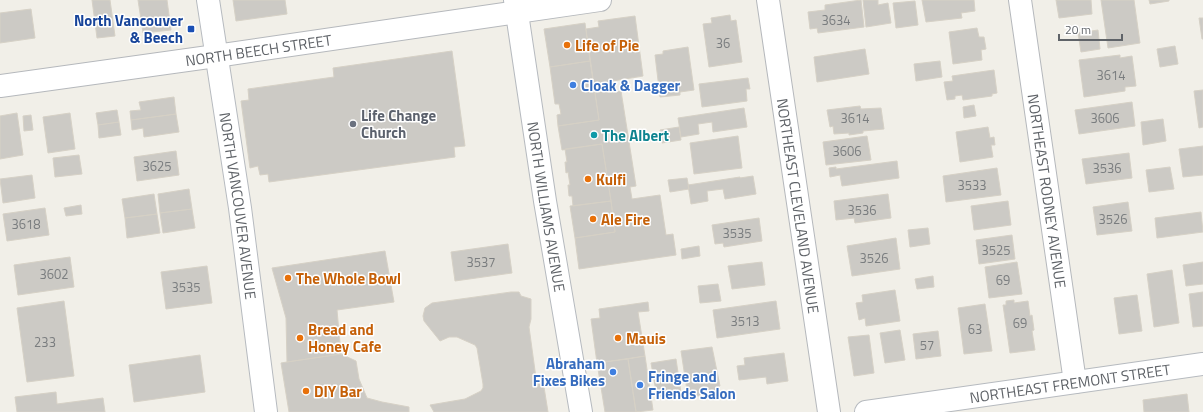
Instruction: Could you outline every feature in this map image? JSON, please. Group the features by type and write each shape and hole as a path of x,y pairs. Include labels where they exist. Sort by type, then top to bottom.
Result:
{"street":[{"name":"NORTH VANCOUVER AVENUE","path":"208,0 240,208 266,412"},
{"name":"NORTH BEECH STREET","path":"0,86 216,56 516,6 600,0"},
{"name":"NORTHEAST CLEVELAND AVENUE","path":"768,0 829,412"},
{"name":"NORTHEAST RODNEY AVENUE","path":"1020,0 1075,382"},
{"name":"NORTH WILLIAMS AVENUE","path":"516,6 547,209 581,412"},
{"name":"NORTHEAST FREMONT STREET","path":"866,412 1203,364"}],"building":[{"path":"92,0 110,0 115,36 97,38"},
{"path":"138,0 167,0 171,30 143,33"},
{"path":"233,0 285,0 287,14 236,21"},
{"path":"861,0 864,27 818,33 817,28 810,29 808,12 825,10 825,5"},
{"path":"863,0 878,0 878,5 888,3 891,23 866,27"},
{"path":"922,0 974,0 975,11 961,13 962,18 926,22"},
{"path":"1056,0 1091,0 1092,14 1059,18"},
{"path":"1101,0 1134,0 1140,43 1108,48"},
{"path":"1149,0 1169,0 1169,1 1150,4"},
{"path":"915,1 918,25 896,28 893,3"},
{"path":"31,9 35,38 0,43 0,13"},
{"path":"730,15 731,21 736,20 742,62 709,67 703,24 712,23 711,18"},
{"name":"The Albert","path":"635,16 643,76 613,81 615,92 621,91 636,186 630,187 632,199 660,195 666,235 673,234 676,255 579,269 575,238 615,232 611,201 602,144 562,150 558,126 599,120 586,29 599,27 598,21"},
{"path":"1199,18 1203,18 1203,39 1202,39"},
{"name":"Life of Pie","path":"585,23 590,61 550,67 544,29"},
{"path":"977,28 979,37 984,37 986,49 981,50 982,60 953,64 949,32"},
{"path":"1098,30 1100,49 1081,52 1078,33"},
{"path":"1175,46 1178,64 1160,67 1157,49"},
{"path":"688,47 694,90 680,92 680,95 660,97 655,55 663,54 663,51"},
{"path":"865,49 869,74 817,82 814,57"},
{"name":"Life Change Church","path":"452,51 465,146 454,147 455,157 269,182 268,174 260,175 258,166 250,168 241,101 249,100 248,89 334,77 333,68"},
{"path":"1120,55 1120,58 1132,56 1136,86 1125,87 1125,91 1084,97 1079,60"},
{"name":"Cloak & Dagger","path":"590,61 599,120 558,126 557,115 561,114 559,104 555,104 550,67"},
{"path":"940,61 942,77 916,81 914,64"},
{"path":"994,70 997,93 992,94 992,96 963,100 962,95 955,96 955,99 947,100 944,82 953,81 952,76"},
{"path":"748,78 750,89 746,89 747,101 702,107 699,84"},
{"path":"1203,90 1203,127 1199,128 1194,91"},
{"path":"174,97 176,114 131,120 130,111 141,110 139,102"},
{"path":"1132,102 1135,126 1079,134 1075,110"},
{"path":"974,105 976,116 964,118 963,107"},
{"path":"860,106 861,109 881,108 884,129 863,131 863,133 849,135 849,133 834,134 833,126 830,127 827,110"},
{"path":"744,108 747,127 713,132 712,122 698,124 699,134 681,137 678,118"},
{"path":"117,110 119,122 98,125 96,113"},
{"path":"17,113 23,155 0,159 0,116"},
{"path":"70,113 75,149 48,153 43,117"},
{"path":"176,114 179,132 144,137 143,128 132,130 131,120"},
{"path":"31,115 33,130 24,131 23,116"},
{"path":"1163,119 1166,141 1143,145 1141,122"},
{"path":"119,122 121,135 99,138 98,125"},
{"path":"679,127 681,140 662,143 660,130"},
{"path":"988,127 990,138 994,137 995,145 991,145 993,157 960,162 956,132"},
{"path":"738,136 742,168 694,174 690,143"},
{"path":"867,136 871,160 826,165 823,142"},
{"name":"Kulfi","path":"602,144 611,201 573,206 572,196 569,196 568,185 570,185 568,172 566,173 565,162 567,162 565,149"},
{"path":"1203,146 1203,175 1183,177 1179,149"},
{"path":"176,151 179,175 137,181 134,157"},
{"path":"1129,153 1132,178 1086,184 1082,159"},
{"path":"79,155 82,174 55,177 53,158"},
{"path":"897,161 899,178 842,186 840,175 830,177 829,168 836,167 836,169"},
{"path":"1170,167 1174,189 1149,192 1146,170"},
{"path":"997,168 1001,195 946,202 943,176"},
{"path":"32,175 35,198 3,203 0,179"},
{"path":"753,176 756,194 725,199 723,189 707,191 708,201 691,204 688,185"},
{"path":"687,178 689,189 670,192 668,180"},
{"path":"189,189 192,209 160,213 158,194"},
{"path":"154,194 157,214 125,218 122,199"},
{"path":"888,194 891,218 855,223 854,218 836,220 834,201"},
{"name":"Ale Fire","path":"611,201 615,232 575,238 570,206"},
{"path":"1008,201 1011,225 974,230 971,206"},
{"path":"1128,202 1132,231 1097,235 1093,207"},
{"path":"81,205 82,214 66,216 64,208"},
{"path":"45,208 49,235 7,241 3,214"},
{"path":"192,209 195,228 163,233 160,213"},
{"path":"1201,212 1203,232 1157,238 1155,218"},
{"path":"157,214 160,233 127,238 125,218"},
{"path":"759,218 762,241 724,247 723,243 715,244 712,225"},
{"path":"928,228 930,244 910,247 908,230"},
{"path":"1012,235 1015,259 979,264 976,240"},
{"path":"896,238 900,269 852,276 847,246"},
{"path":"508,244 512,273 455,281 451,252"},
{"path":"699,246 700,256 682,259 681,249"},
{"path":"385,251 394,302 337,310 341,354 287,362 286,318 272,268"},
{"path":"70,257 74,287 18,295 14,265"},
{"path":"762,262 765,285 732,289 728,266"},
{"path":"1017,262 1022,294 989,298 985,267"},
{"path":"1203,262 1203,284 1186,286 1183,265"},
{"path":"207,266 212,303 166,309 161,272"},
{"path":"1172,270 1179,323 1154,327 1147,274"},
{"path":"933,276 934,287 917,289 915,279"},
{"path":"718,284 721,301 700,303 698,286"},
{"path":"895,290 900,321 866,326 865,318 859,320 856,303 863,302 862,295"},
{"path":"519,292 521,296 531,299 531,319 529,327 536,378 544,387 548,412 434,412 430,405 465,399 481,391 483,384 477,348 475,345 457,337 449,337 440,341 424,321 423,316 425,308 432,303"},
{"path":"1203,292 1203,326 1193,327 1189,294"},
{"path":"1137,295 1142,331 1119,334 1114,298"},
{"path":"1014,300 1014,303 1028,301 1030,316 1032,315 1034,330 1032,331 1035,350 1010,353 1003,305 1006,305 1006,301"},
{"path":"64,301 74,376 27,382 17,308"},
{"path":"776,301 780,329 717,338 713,310"},
{"name":"Mauis","path":"648,302 649,311 638,312 645,356 597,363 591,319 600,318 599,309"},
{"path":"985,304 992,351 964,354 958,308"},
{"path":"900,330 905,360 885,363 880,333"},
{"path":"938,331 941,356 916,359 913,334"},
{"path":"869,335 874,373 854,376 848,337"},
{"path":"712,347 720,386 716,387 717,394 688,397 681,351"},
{"path":"784,353 788,381 767,384 766,377 739,380 737,366 745,365 744,358"},
{"path":"341,354 356,361 359,379 367,398 409,407 409,412 289,412 281,363"},
{"path":"200,355 205,392 134,402 129,365"},
{"name":"Fringe and Friends Salon","path":"645,356 653,410 636,412 628,359"},
{"path":"628,359 636,412 605,412 597,363"},
{"path":"676,359 681,393 657,397 651,363"},
{"path":"56,392 57,404 103,398 105,412 17,412 15,397"},
{"path":"1187,394 1189,412 1144,412 1143,400"}],"place":[{"name":"North Vancouver & Beech","path":"191,29"},
{"name":"Life of Pie","path":"567,45"},
{"name":"Cloak & Dagger","path":"573,85"},
{"name":"Life Change Church","path":"353,124"},
{"name":"The Albert","path":"594,135"},
{"name":"Kulfi","path":"588,179"},
{"name":"Ale Fire","path":"593,219"},
{"name":"The Whole Bowl","path":"288,278"},
{"name":"Bread and Honey Cafe","path":"300,338"},
{"name":"Mauis","path":"618,338"},
{"name":"Abraham Fixes Bikes","path":"613,372"},
{"name":"Fringe and Friends Salon","path":"640,385"},
{"name":"DIY Bar","path":"306,391"}]}
